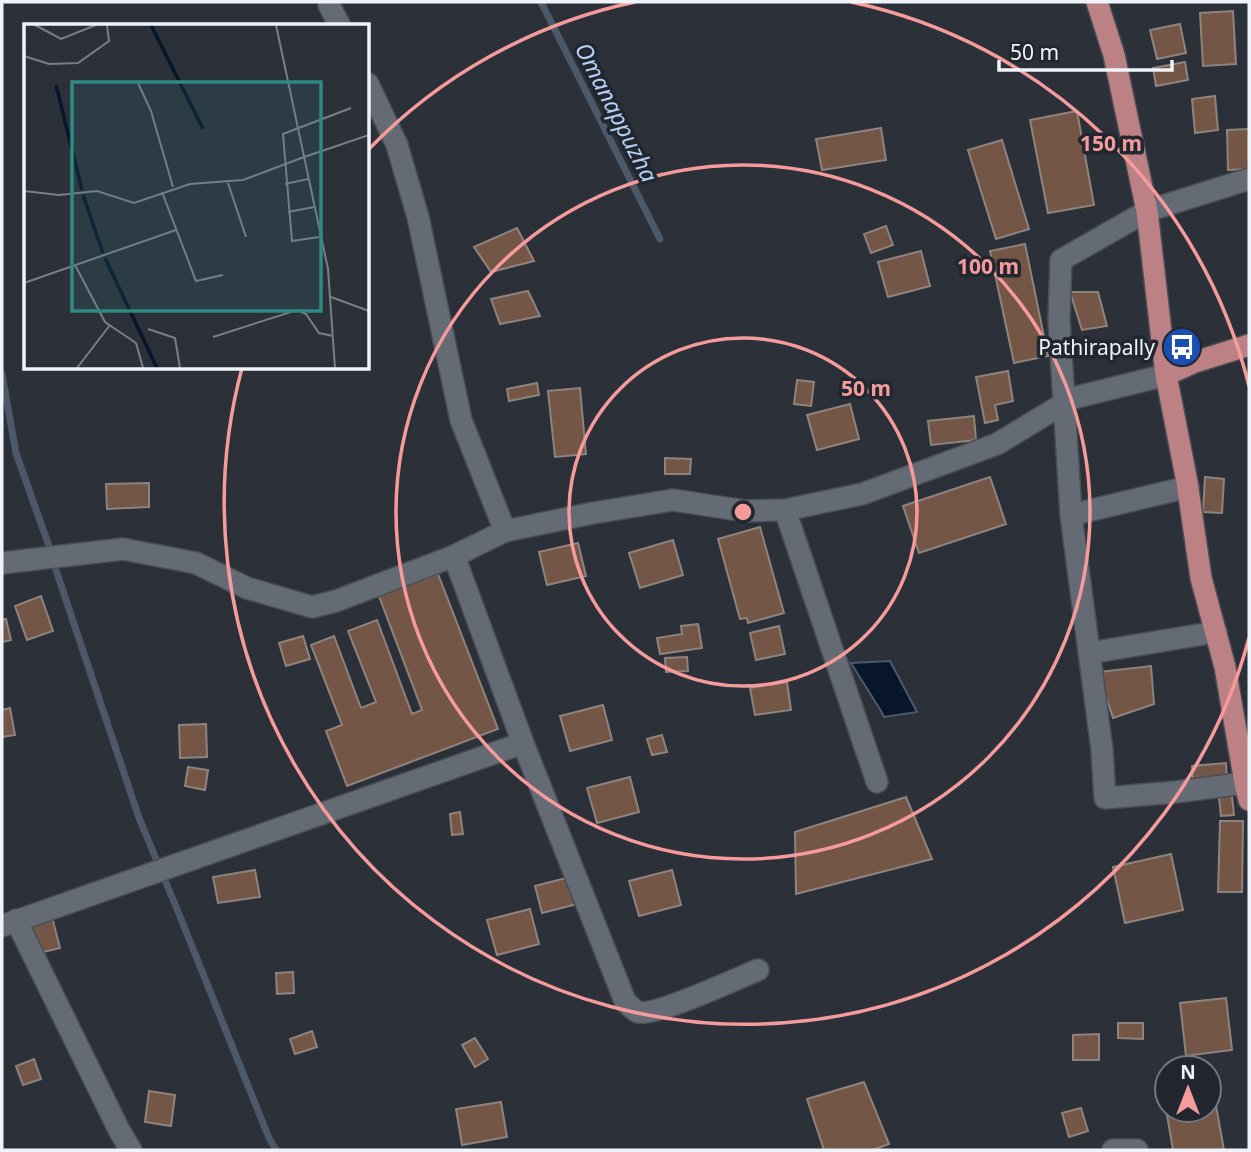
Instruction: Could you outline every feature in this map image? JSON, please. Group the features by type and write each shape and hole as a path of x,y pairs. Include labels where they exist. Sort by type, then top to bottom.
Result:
{"main road":[{"path":"1097,2 1114,55 1147,211 1167,375 1188,487 1201,578 1225,667 1247,791"},
{"path":"1167,375 1195,362 1249,345"}],"street":[{"path":"329,5 339,24"},
{"path":"369,86 397,145 418,217 461,420 505,531"},
{"path":"1247,791 1176,792 1105,798 1102,750 1071,515 1059,320 1061,260 1147,211 1249,179"},
{"path":"2,563 123,549 196,564 247,588 312,607 336,601 454,556 505,531 673,500 746,511 785,510 862,494 997,444 1073,398 1167,375"},
{"path":"1071,515 1188,487"},
{"path":"785,510 877,782"},
{"path":"454,556 523,743 625,1002 636,1012 648,1013 758,970"},
{"path":"1089,653 1216,632"},
{"path":"131,1150 9,923 523,743"},
{"path":"1113,1150 1137,1150"}],"water":[{"path":"890,661 917,712 884,717 851,663"}],"building":[{"path":"1233,11 1236,64 1203,66 1200,13"},
{"path":"1180,24 1186,53 1157,59 1150,30"},
{"path":"1185,62 1188,80 1156,86 1153,68"},
{"path":"1215,96 1218,130 1195,133 1192,99"},
{"path":"1077,111 1094,205 1048,213 1030,120"},
{"path":"881,128 886,160 822,170 816,139"},
{"path":"1249,129 1249,169 1228,170 1227,130"},
{"path":"1002,140 1029,229 996,239 968,150"},
{"path":"886,226 893,245 871,253 864,234"},
{"path":"517,228 534,261 491,272 474,247"},
{"path":"1025,244 1048,356 1014,363 990,251"},
{"path":"921,251 930,286 888,297 878,262"},
{"path":"528,291 540,316 500,324 491,299"},
{"path":"1070,292 1098,292 1107,326 1082,330"},
{"path":"1008,371 1013,401 995,405 998,420 985,423 976,377"},
{"path":"797,380 814,382 811,406 794,404"},
{"path":"537,383 539,395 509,401 507,389"},
{"path":"580,388 586,454 555,457 548,391"},
{"path":"850,404 859,439 817,450 807,415"},
{"path":"974,416 976,440 931,445 928,421"},
{"path":"665,458 691,459 690,474 665,474"},
{"path":"990,477 1006,524 919,553 903,506"},
{"path":"1205,477 1224,479 1222,513 1203,512"},
{"path":"149,483 149,507 107,509 106,484"},
{"path":"760,527 784,613 748,623 747,618 740,619 718,539"},
{"path":"673,540 683,575 640,588 629,553"},
{"path":"578,543 586,576 547,585 539,552"},
{"path":"438,574 498,729 347,786 326,731 342,725 311,645 334,636 361,708 376,702 348,631 377,620 412,714 422,710 379,596"},
{"path":"41,596 53,631 27,640 15,606"},
{"path":"6,619 11,640 2,642 2,620"},
{"path":"698,624 702,648 660,654 657,638 682,634 681,626"},
{"path":"779,626 785,654 756,660 750,633"},
{"path":"303,636 310,659 286,666 279,643"},
{"path":"687,657 688,671 666,672 665,658"},
{"path":"1151,666 1154,704 1113,718 1098,672"},
{"path":"787,682 791,710 755,715 750,688"},
{"path":"603,705 612,740 570,751 560,716"},
{"path":"10,708 15,735 2,737 2,710"},
{"path":"206,724 207,757 180,758 179,725"},
{"path":"662,735 667,752 652,755 647,739"},
{"path":"1226,763 1227,783 1193,785 1192,766"},
{"path":"188,767 208,770 205,790 185,786"},
{"path":"630,777 639,812 597,823 587,788"},
{"path":"1231,787 1234,815 1221,816 1218,788"},
{"path":"906,797 932,859 796,894 795,832"},
{"path":"460,812 463,834 452,835 450,814"},
{"path":"1220,821 1243,821 1242,892 1218,892"},
{"path":"1171,854 1183,910 1125,923 1113,867"},
{"path":"255,870 260,897 218,903 213,877"},
{"path":"672,870 681,905 639,916 629,881"},
{"path":"570,877 577,904 542,913 535,886"},
{"path":"530,909 539,944 497,955 487,920"},
{"path":"52,917 60,948 39,953 31,922"},
{"path":"293,972 294,993 277,994 276,973"},
{"path":"1226,998 1232,1050 1186,1054 1180,1003"},
{"path":"1118,1023 1143,1023 1143,1039 1118,1038"},
{"path":"312,1031 317,1047 295,1054 290,1039"},
{"path":"1099,1034 1099,1060 1073,1060 1073,1035"},
{"path":"475,1038 488,1059 475,1067 462,1045"},
{"path":"34,1059 41,1079 23,1085 16,1066"},
{"path":"864,1082 889,1144 873,1150 824,1150 807,1099"},
{"path":"149,1091 175,1095 171,1126 145,1122"},
{"path":"501,1102 507,1137 462,1145 456,1109"},
{"path":"1081,1108 1088,1131 1069,1137 1062,1113"},
{"path":"1169,1124 1219,1124 1224,1150 1173,1150"}],"waterway":[{"name":"Omanappuzha","path":"541,2 660,239"},
{"path":"2,374 16,453 50,549"},
{"path":"54,564 139,818 276,1150"}],"place":[{"name":"Pathirapally","path":"1182,347"}]}
